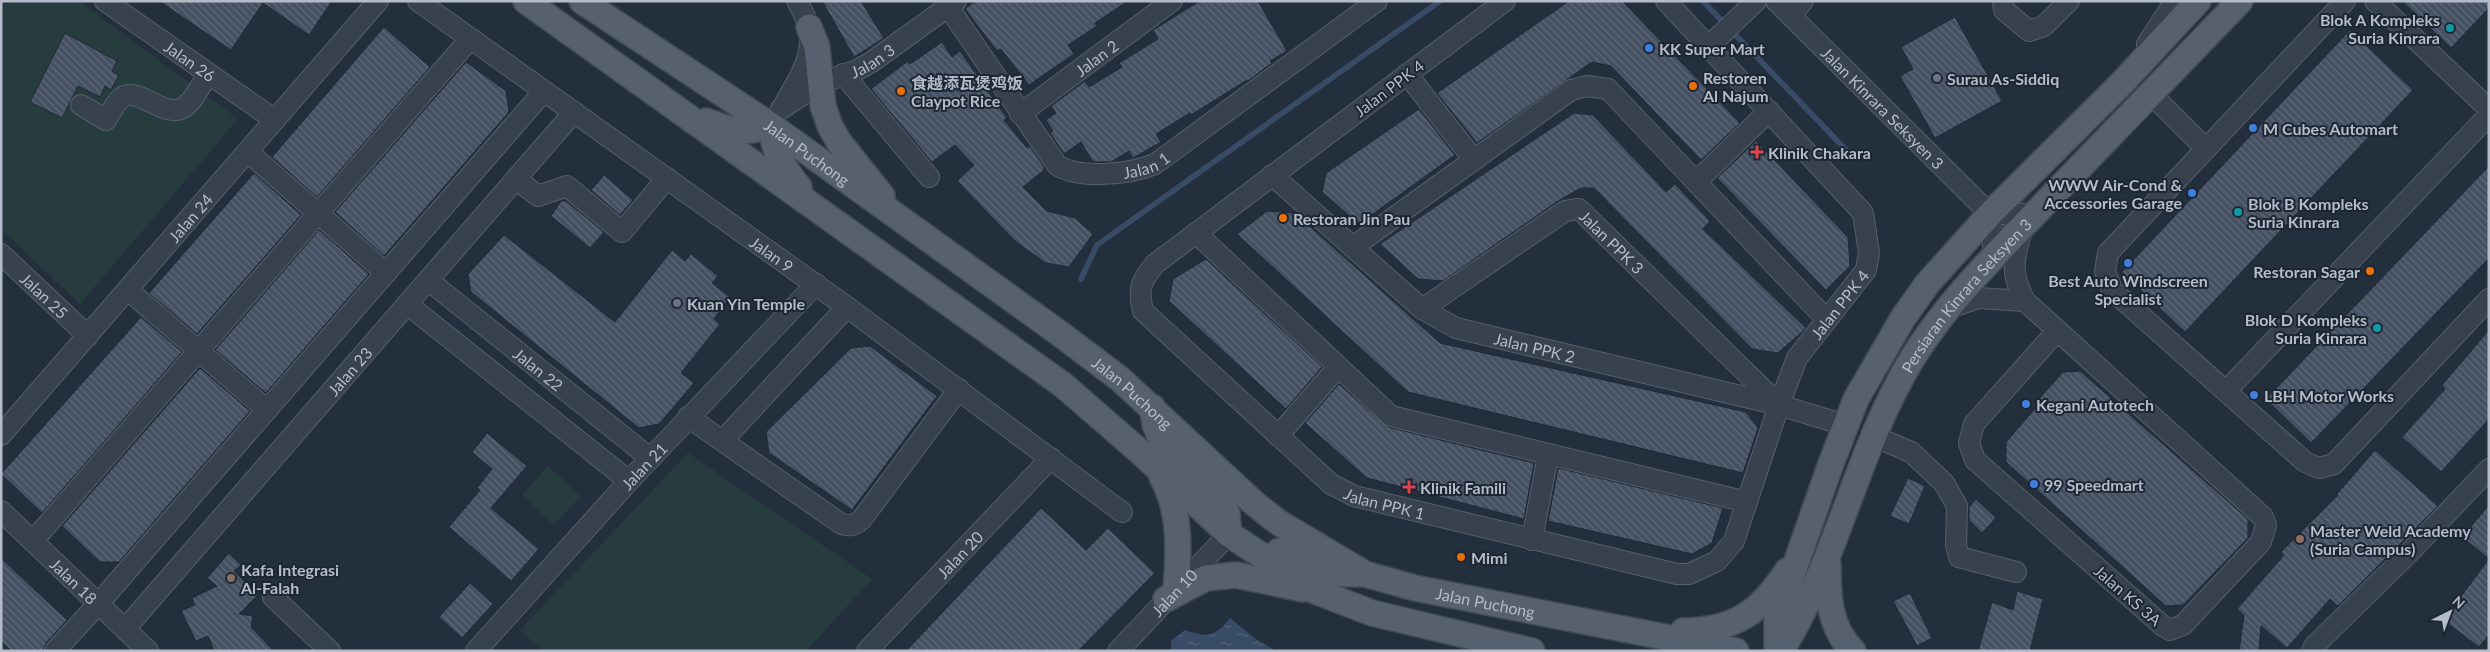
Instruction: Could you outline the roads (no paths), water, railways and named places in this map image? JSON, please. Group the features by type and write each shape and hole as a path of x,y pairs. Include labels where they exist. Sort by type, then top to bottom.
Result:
{"main road":[{"path":"526,1 1063,385 1139,451 1229,534 1315,591"},
{"name":"Jalan Puchong","path":"582,1 776,117 912,229 1059,333 1120,379 1255,504 1304,539 1365,574 1415,588 1736,651"},
{"name":"Persiaran Kinrara Seksyen 3","path":"1777,651 1777,618 1845,425 1860,392 1903,318 1927,284 1990,214 2121,84 2198,1"},
{"name":"Persiaran Kinrara Seksyen 3","path":"1781,651 1797,625 1828,556 1873,436 1912,360 1949,308 1994,257 2240,1"},
{"path":"809,27 817,47 819,84 823,106 839,142 886,202 912,229"},
{"path":"682,113 728,129 751,132 776,117"},
{"path":"776,117 773,146 780,163 821,212"},
{"path":"1152,407 1155,424 1163,445 1219,498 1227,513 1229,534"},
{"path":"1139,451 1163,478 1176,510 1179,544 1172,594"},
{"path":"1229,534 1249,534 1262,538 1284,555 1330,573 1365,574"},
{"path":"1644,632 1708,631 1728,626 1747,616 1779,583 1802,548"},
{"path":"1828,556 1829,605 1837,629 1853,651"},
{"path":"1172,594 1206,578 1236,575 1315,591 1372,613 1532,651"}],"street":[{"name":"Jalan 26","path":"105,1 275,120"},
{"name":"Jalan 24","path":"1,436 378,1"},
{"name":"Jalan 9","path":"418,1 847,306 1122,512"},
{"path":"776,117 806,60 811,40 809,27 797,1"},
{"name":"Jalan 2","path":"1020,114 1172,1"},
{"name":"Jalan 1","path":"949,3 1020,114 1058,164 1065,170 1125,173 1155,164 1377,1"},
{"name":"Jalan PPK 4","path":"1272,175 1505,1"},
{"name":"Jalan PPK 4","path":"1666,1 1715,41 1769,111 1863,213 1869,253 1866,270 1797,358 1779,406"},
{"name":"Jalan Kinrara Seksyen 3","path":"1776,1 1797,8 1990,214"},
{"path":"2003,1 2004,10 2029,31 2044,26 2068,1"},
{"path":"2121,84 2175,1"},
{"path":"2345,1 2108,253 2105,271 2112,290 2227,390 2305,462 2320,468 2334,464 2489,299"},
{"path":"2375,1 2489,109"},
{"path":"1715,41 1755,2"},
{"name":"Jalan 3","path":"776,117 819,84 857,70 870,63 949,3"},
{"path":"33,541 470,38"},
{"path":"81,105 106,120 119,99 127,95 137,96 164,108 175,110 185,107 208,74"},
{"path":"843,74 929,177"},
{"path":"1407,74 1474,160"},
{"path":"1353,247 1571,90 1587,86 1608,89 1827,320"},
{"path":"55,651 99,603 544,90"},
{"path":"2151,94 2206,149"},
{"path":"1696,182 1769,111"},
{"name":"Jalan 23","path":"125,628 574,112"},
{"path":"2227,390 2489,115"},
{"path":"248,152 386,273"},
{"name":"Jalan PPK 1","path":"1272,175 1154,264 1145,276 1139,293 1143,311 1331,484 1354,496 1676,574 1689,574 1718,561 1734,541 1779,406"},
{"name":"Jalan PPK 2","path":"1272,175 1422,309 1456,328 1779,406 1845,425"},
{"path":"516,179 538,196 567,186 622,232 667,178"},
{"name":"Jalan PPK 3","path":"1422,309 1565,211 1579,209 1779,406"},
{"path":"1994,257 1990,214 2029,220"},
{"name":"Jalan KS 3A","path":"2029,220 2013,262 2016,283 2025,301 2057,330 2263,517 2266,525 2261,542 2183,625 2170,630 2163,626 1975,460 1969,443 1974,424 2057,330"},
{"path":"1196,233 1391,416 1747,502"},
{"name":"Jalan 25","path":"1,254 88,336"},
{"name":"Jalan 22","path":"428,280 650,458"},
{"name":"Jalan 21","path":"476,651 628,481 816,284"},
{"path":"128,290 266,410"},
{"path":"1949,308 1978,298 2025,301"},
{"name":"Jalan 22","path":"407,304 628,481"},
{"path":"723,440 847,306"},
{"path":"1278,436 1338,366"},
{"path":"688,417 840,524 847,526 855,525 862,519 959,389"},
{"path":"1873,436 1911,452 1944,483 1957,506 1956,545 1959,557 2016,572"},
{"path":"1532,540 1548,455"},
{"name":"Jalan 20","path":"867,651 1051,458"},
{"path":"2312,651 2315,645 2409,553 2489,469"},
{"name":"Jalan 18","path":"1,512 148,651"},
{"name":"Jalan 10","path":"1118,651 1229,534"},
{"path":"273,597 330,651"}],"water":[{"path":"1230,618 1254,638 1276,651 1171,651 1171,641 1185,630 1205,635 1210,634 1220,629"}],"waterway":[{"path":"1081,279 1097,245 1440,1"},
{"path":"1703,1 1849,153"}],"place":[{"name":"Blok A Kompleks Suria Kinrara","path":"2450,28"},
{"name":"KK Super Mart","path":"1649,48"},
{"name":"Surau As-Siddiq","path":"1937,78"},
{"name":"Restoren Al Najum","path":"1693,86"},
{"name":"食越添瓦煲鸡饭 Claypot Rice","path":"901,91"},
{"name":"M Cubes Automart","path":"2253,128"},
{"name":"Klinik Chakara","path":"1757,152"},
{"name":"WWW Air-Cond & Accessories Garage","path":"2192,193"},
{"name":"Blok B Kompleks Suria Kinrara","path":"2238,212"},
{"name":"Restoran Jin Pau","path":"1283,218"},
{"name":"Best Auto Windscreen Specialist","path":"2128,263"},
{"name":"Restoran Sagar","path":"2370,271"},
{"name":"Kuan Yin Temple","path":"677,303"},
{"name":"Blok D Kompleks Suria Kinrara","path":"2377,328"},
{"name":"LBH Motor Works","path":"2254,395"},
{"name":"Kegani Autotech","path":"2026,404"},
{"name":"99 Speedmart","path":"2034,484"},
{"name":"Klinik Famili","path":"1409,487"},
{"name":"Master Weld Academy (Suria Campus)","path":"2300,539"},
{"name":"Mimi","path":"1461,557"},
{"name":"Kafa Integrasi Al-Falah","path":"231,578"}]}
